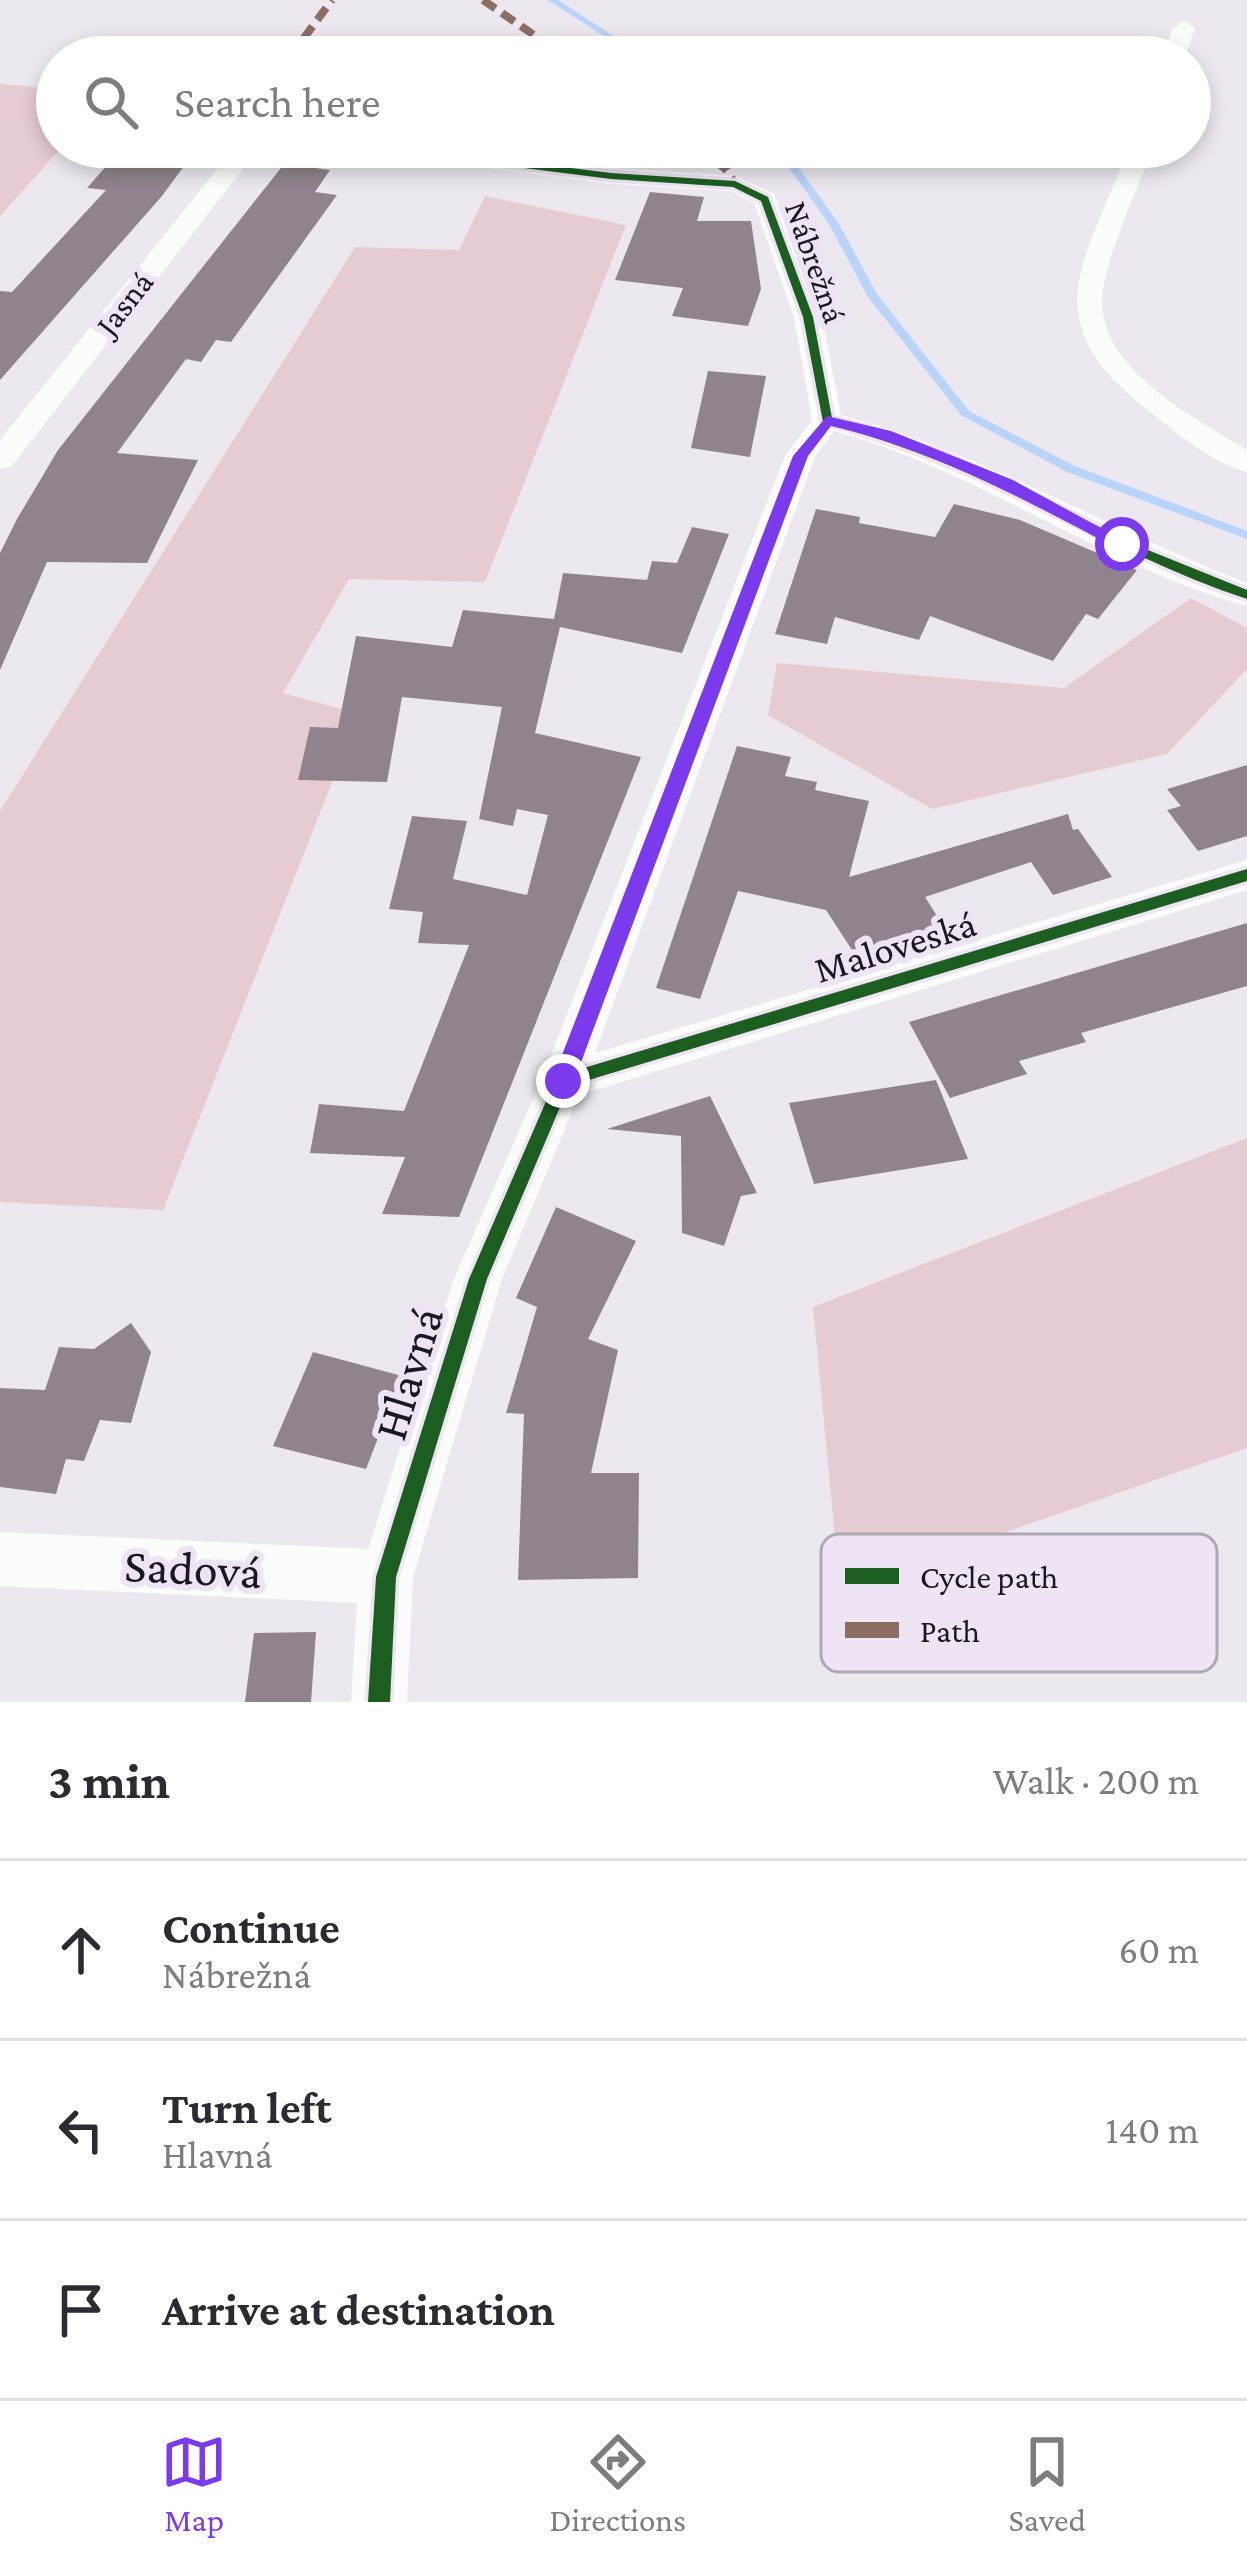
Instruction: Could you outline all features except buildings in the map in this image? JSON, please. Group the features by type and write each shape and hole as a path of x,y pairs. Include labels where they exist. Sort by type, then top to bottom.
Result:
{"street":[{"path":"1181,36 1184,28"},
{"name":"Jasná","path":"0,460 231,168"},
{"name":"Nábrežná","path":"543,168 735,184 765,200 808,317 827,420"},
{"path":"1134,168 1087,301 1094,334 1120,370 1175,417 1247,463"},
{"path":"827,420 885,434 1007,483 1122,544 1247,595"},
{"name":"Hlavná","path":"379,1702 386,1577 478,1279 563,1081 800,456 827,420"},
{"name":"Maloveská","path":"563,1081 1247,875"},
{"name":"Sadová","path":"0,1559 386,1577"}],"shaded area":[{"path":"0,84 36,87 36,168 43,168 0,216"},
{"path":"485,196 626,225 485,582 349,579 283,693 359,714 163,1210 0,1202 0,811 355,247 459,250"},
{"path":"1191,598 1247,628 1247,669 1167,754 932,809 768,715 777,663 1064,688"},
{"path":"1247,1138 1247,1448 1001,1534 835,1534 813,1307"}],"waterway":[{"path":"552,0 609,36"},
{"path":"794,168 834,224 872,295 965,413 1071,469 1247,535"}],"marked path":[{"path":"305,36 332,0"},
{"path":"483,0 535,36"},
{"path":"724,168 735,184"}],"cycle path":[{"path":"547,168 735,184 765,199 808,317 827,420 940,457 1134,549 1247,595"},
{"path":"379,1702 386,1577 478,1279 563,1081 1247,875"}],"route":[{"path":"563,1081 800,456 827,420 885,434 1007,483 1122,544"}]}
